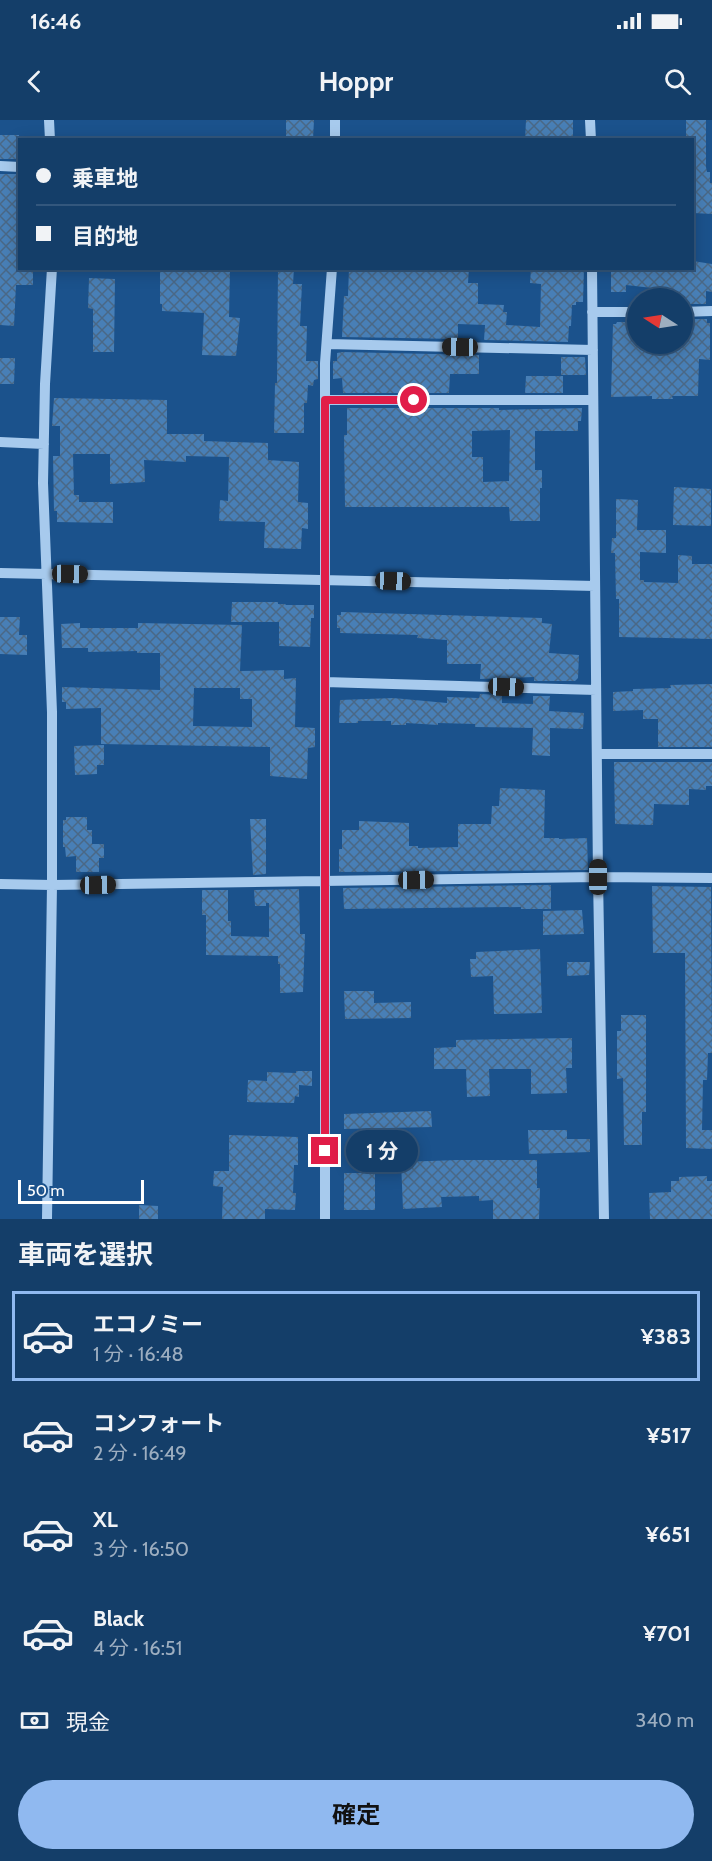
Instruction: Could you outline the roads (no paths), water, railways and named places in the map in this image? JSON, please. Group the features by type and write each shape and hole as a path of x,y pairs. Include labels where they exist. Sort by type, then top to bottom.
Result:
{"street":[{"path":"49,120 50,138"},
{"path":"335,120 335,138"},
{"path":"591,120 591,138"},
{"path":"0,166 18,167"},
{"path":"47,1219 52,712 44,444 52,270"},
{"path":"325,1219 325,400 332,270"},
{"path":"592,270 604,1219"},
{"path":"693,312 712,311"},
{"path":"592,312 627,312"},
{"path":"327,344 593,350"},
{"path":"325,400 593,400"},
{"path":"0,442 44,444"},
{"path":"0,573 595,586"},
{"path":"325,682 596,690"},
{"path":"597,754 712,754"},
{"path":"0,885 598,877 712,878"}]}
